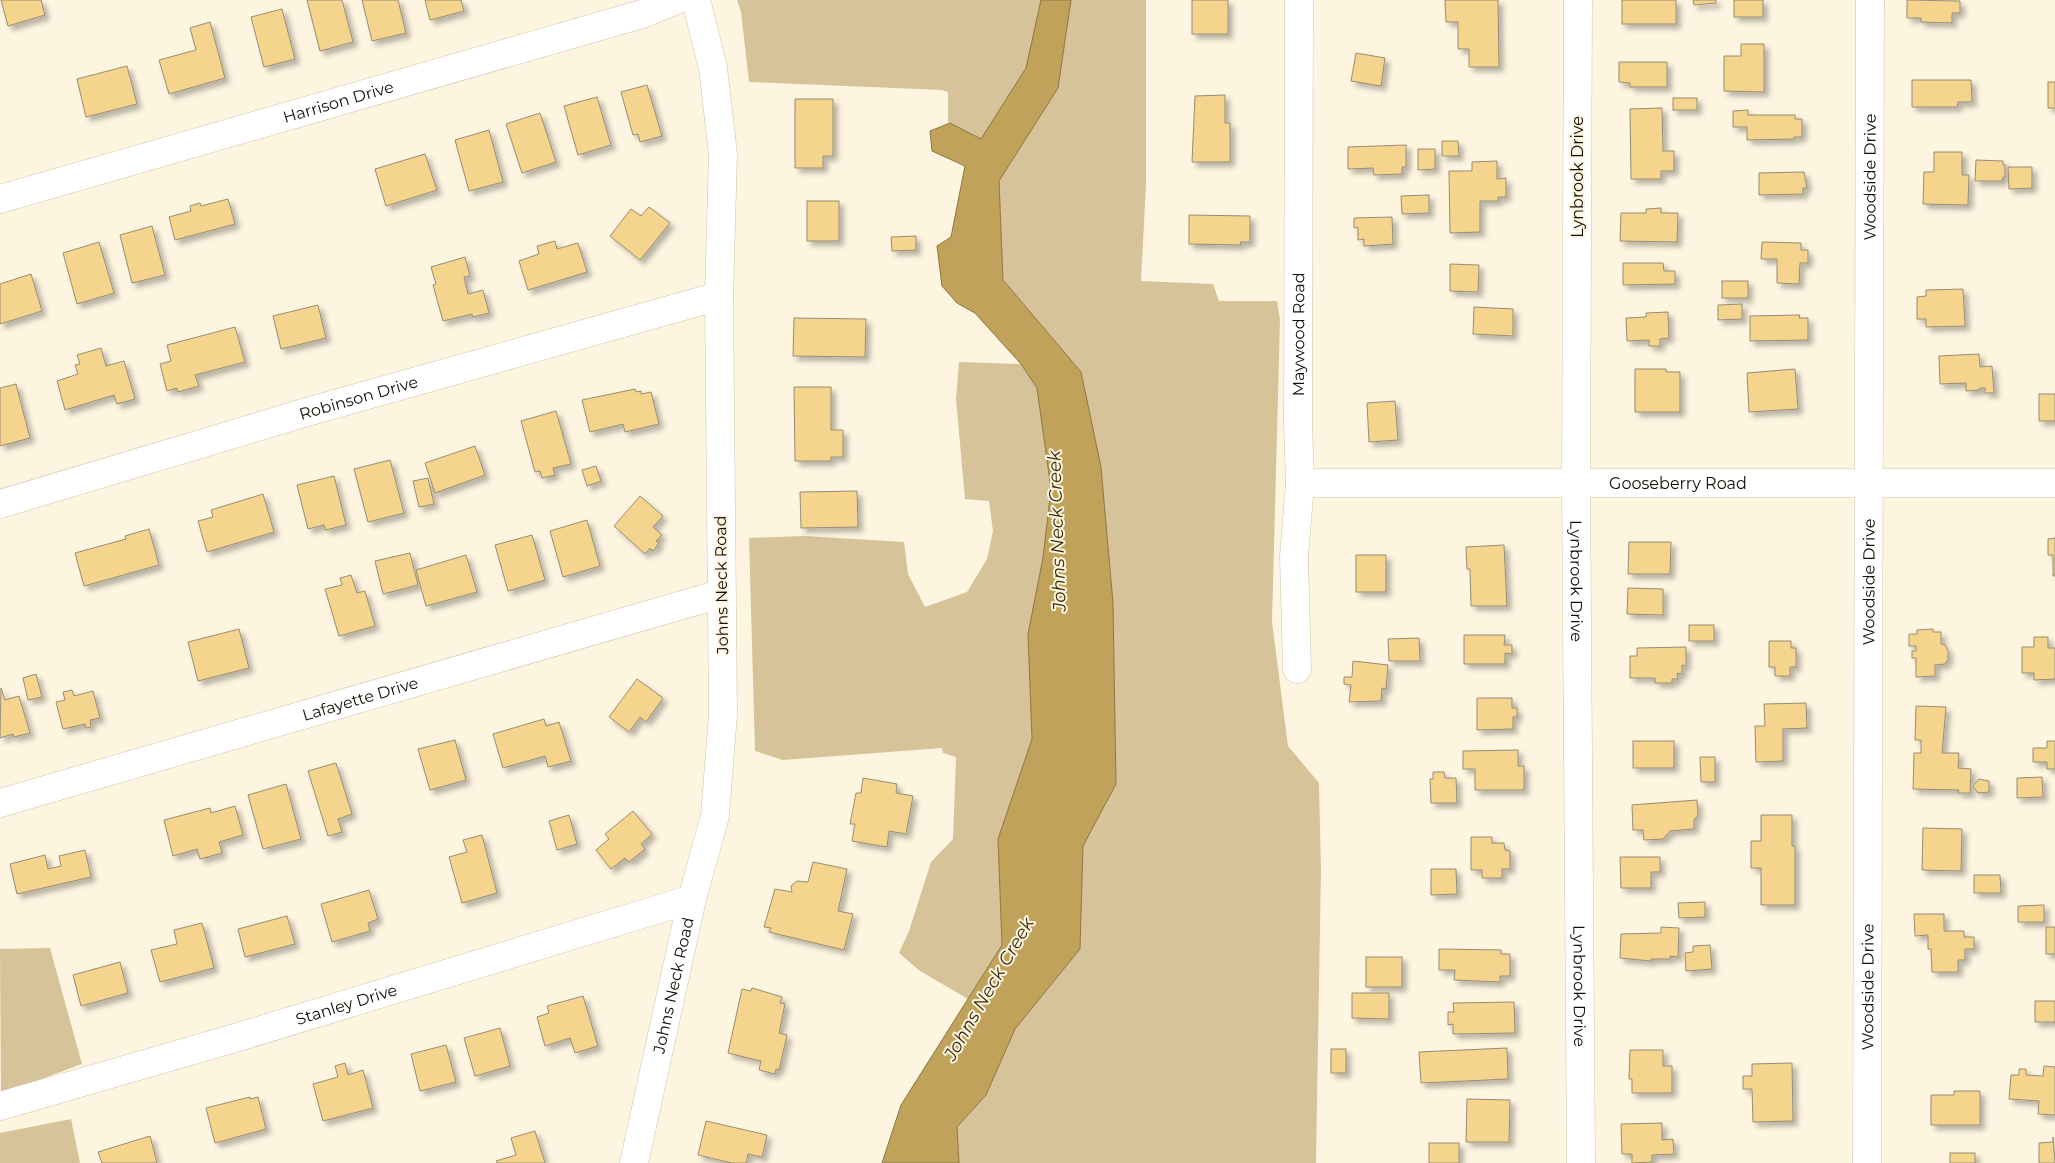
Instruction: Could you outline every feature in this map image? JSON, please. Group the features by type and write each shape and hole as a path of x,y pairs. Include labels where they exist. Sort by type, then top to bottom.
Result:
{"street":[{"name":"Harrison Drive","path":"0,199 642,14 676,0"},
{"name":"Johns Neck Road","path":"634,1163 692,899 715,816 723,714 720,594 719,296 724,154 712,68 696,0"},
{"name":"Maywood Road","path":"1298,0 1298,424 1300,483 1294,557 1298,670"},
{"name":"Lynbrook Drive","path":"1578,0 1576,484 1581,1163"},
{"name":"Woodside Drive","path":"1868,1163 1870,0"},
{"name":"Robinson Drive","path":"0,504 308,412 719,296"},
{"name":"Gooseberry Road","path":"1300,483 2055,483"},
{"name":"Lafayette Drive","path":"0,803 720,594"},
{"name":"Stanley Drive","path":"0,1106 692,899"}],"shaded area":[{"path":"737,0 1041,0 1041,6 1026,68 981,140 948,122 948,92 942,90 749,82 741,12"},
{"path":"1071,0 1146,0 1146,185 1141,281 1213,284 1219,301 1277,301 1280,320 1272,622 1288,746 1319,783 1321,868 1316,1163 959,1163 957,1127 986,1095 1015,1029 1080,949 1083,846 1116,784 1113,603 1101,467 1081,372 1003,280 999,181 1058,88"},
{"path":"959,362 1021,364 1037,388 1051,489 1043,558 1028,634 1032,739 998,839 1002,945 968,999 920,971 899,953 909,931 931,862 953,839 956,757 943,753 942,748 783,760 755,751 749,538 805,536 904,542 908,574 925,607 967,592 987,559 993,531 989,501 965,499 956,399"},
{"path":"50,948 82,1064 1,1094 0,949"},
{"path":"71,1119 80,1163 0,1163 0,1133"}],"water":[{"name":"Johns Neck Creek","path":"1041,0 1071,0 1058,88 999,181 1003,280 1081,372 1101,467 1113,603 1116,784 1083,846 1080,949 1015,1029 986,1095 957,1127 959,1163 882,1163 901,1105 1002,945 998,839 1032,739 1028,634 1043,558 1051,489 1037,388 1021,364 975,313 957,303 942,286 937,246 951,237 965,166 932,151 930,131 950,123 981,139 1026,68"}],"building":[{"path":"1,0 41,0 45,15 8,26"},
{"path":"307,0 342,0 353,42 320,51"},
{"path":"362,0 398,0 406,33 372,41"},
{"path":"425,0 461,0 464,11 430,20"},
{"path":"1192,0 1228,0 1228,34 1192,34"},
{"path":"1445,0 1498,0 1499,67 1469,67 1469,49 1458,49 1458,22 1446,22"},
{"path":"1622,0 1676,0 1676,24 1622,24"},
{"path":"1693,0 1716,0 1716,3 1694,5"},
{"path":"1734,0 1763,0 1763,17 1734,17"},
{"path":"1907,0 1960,1 1960,13 1952,13 1952,23 1921,22 1921,18 1907,18"},
{"path":"282,9 295,59 264,67 251,17"},
{"path":"210,22 225,78 169,94 159,60 196,50 190,28"},
{"path":"1741,44 1764,44 1764,92 1724,91 1724,56 1741,56"},
{"path":"1356,53 1385,58 1381,86 1351,81"},
{"path":"1619,62 1667,62 1667,87 1630,87 1630,83 1619,82"},
{"path":"127,66 137,104 86,117 77,79"},
{"path":"1912,80 1971,80 1972,102 1958,102 1957,107 1912,107"},
{"path":"2048,82 2055,82 2055,108 2048,108"},
{"path":"647,85 662,136 640,142 638,134 633,135 621,92"},
{"path":"1225,95 1225,123 1230,123 1230,162 1192,162 1195,96"},
{"path":"597,97 611,145 578,155 564,106"},
{"path":"1673,98 1697,98 1697,110 1673,110"},
{"path":"795,99 833,99 833,156 823,156 823,168 795,168"},
{"path":"1662,108 1663,151 1674,151 1674,171 1661,171 1661,179 1631,179 1630,109"},
{"path":"1748,110 1748,115 1795,115 1795,119 1802,119 1802,137 1794,137 1794,139 1747,140 1747,127 1733,127 1733,111"},
{"path":"540,113 556,162 522,173 506,124"},
{"path":"489,130 503,182 469,191 455,140"},
{"path":"1442,141 1458,141 1459,156 1442,156"},
{"path":"1406,145 1406,167 1402,167 1402,174 1374,175 1373,168 1348,169 1348,147"},
{"path":"1418,149 1435,149 1435,169 1418,170"},
{"path":"1934,152 1962,152 1962,175 1969,175 1968,205 1923,204 1924,172 1934,172"},
{"path":"425,154 437,190 386,206 375,169"},
{"path":"1976,160 2003,161 2005,177 2003,177 2002,181 1975,181"},
{"path":"1497,161 1497,179 1506,178 1506,197 1498,197 1498,201 1480,201 1480,232 1450,233 1449,171 1472,171 1472,162"},
{"path":"2008,167 2032,167 2032,188 2009,189"},
{"path":"1804,172 1807,188 1803,188 1803,194 1759,195 1759,173"},
{"path":"1429,195 1429,213 1402,214 1401,196"},
{"path":"228,199 235,224 175,240 169,217 191,211 190,206 200,203 201,206"},
{"path":"807,201 839,201 839,241 807,241"},
{"path":"649,207 670,223 640,260 610,236 631,209 641,216"},
{"path":"1661,208 1661,213 1678,213 1677,242 1620,241 1621,213 1646,213 1646,209"},
{"path":"1189,215 1250,216 1250,242 1240,242 1241,245 1189,244"},
{"path":"1392,217 1393,244 1364,246 1364,239 1358,240 1358,227 1354,228 1354,218"},
{"path":"152,226 165,275 132,283 120,235"},
{"path":"916,236 916,250 892,251 891,237"},
{"path":"555,241 557,249 578,243 587,272 528,290 519,261 539,254 537,246"},
{"path":"99,242 114,293 77,304 63,253"},
{"path":"1762,242 1801,243 1801,250 1808,250 1808,263 1800,263 1799,284 1777,283 1777,259 1761,259"},
{"path":"465,257 470,276 464,277 468,294 483,290 489,313 473,317 472,314 443,321 433,285 436,284 431,267"},
{"path":"1623,263 1663,263 1664,271 1675,271 1675,284 1623,285"},
{"path":"1450,264 1479,265 1478,292 1450,291"},
{"path":"31,274 42,311 0,324 0,284"},
{"path":"1722,281 1748,281 1748,298 1722,298"},
{"path":"1963,289 1965,326 1926,327 1926,319 1917,319 1917,297 1926,296 1926,290"},
{"path":"1742,304 1742,319 1718,320 1718,305"},
{"path":"318,305 326,338 281,349 273,316"},
{"path":"1474,307 1513,309 1513,336 1473,334"},
{"path":"1668,312 1669,338 1660,339 1660,346 1649,346 1649,340 1627,341 1626,318 1646,317 1646,313"},
{"path":"1800,315 1799,318 1808,318 1808,340 1750,341 1750,316"},
{"path":"794,318 866,319 865,357 793,356"},
{"path":"235,327 245,362 195,375 199,386 178,392 177,388 167,391 160,364 171,361 167,345"},
{"path":"101,348 106,366 124,361 135,399 117,404 114,395 65,410 57,381 78,374 75,365 80,364 77,355"},
{"path":"1979,354 1980,367 1992,366 1994,393 1985,393 1985,388 1966,391 1966,383 1940,384 1939,356"},
{"path":"1635,369 1666,369 1666,372 1680,372 1680,412 1635,412"},
{"path":"1795,369 1798,409 1749,412 1747,373"},
{"path":"16,384 30,438 0,446 0,388"},
{"path":"794,387 831,387 831,430 843,430 843,457 831,457 831,461 795,461"},
{"path":"635,389 636,392 641,391 641,394 651,392 659,424 625,432 623,424 590,432 582,400"},
{"path":"2039,394 2055,394 2055,421 2039,421"},
{"path":"1395,401 1398,440 1369,442 1367,403"},
{"path":"556,411 571,464 553,468 555,475 542,478 540,471 535,472 521,421"},
{"path":"475,446 485,475 435,493 425,463"},
{"path":"390,460 404,513 368,522 354,469"},
{"path":"596,466 601,481 587,486 582,470"},
{"path":"334,476 346,525 326,530 324,525 308,529 297,485"},
{"path":"428,478 434,504 419,507 413,481"},
{"path":"857,491 858,527 801,528 800,492"},
{"path":"263,494 274,532 207,552 198,521 213,517 211,510"},
{"path":"640,496 663,516 653,527 662,535 656,541 659,543 653,551 650,548 645,554 614,526"},
{"path":"587,520 600,566 563,577 550,531"},
{"path":"149,529 159,565 84,586 75,553 126,539 125,536"},
{"path":"532,535 545,580 508,591 495,545"},
{"path":"2055,538 2055,576 2053,576 2053,555 2048,555 2048,539"},
{"path":"1629,542 1671,542 1670,574 1628,574"},
{"path":"1504,545 1507,606 1471,606 1470,569 1467,569 1466,547"},
{"path":"410,553 418,585 383,594 375,561"},
{"path":"466,555 477,592 426,606 416,570"},
{"path":"1356,555 1386,555 1386,592 1356,592"},
{"path":"351,575 357,593 365,591 375,626 339,636 325,589 342,585 340,578"},
{"path":"1628,588 1663,589 1663,615 1627,614"},
{"path":"1689,625 1714,625 1714,641 1689,641"},
{"path":"239,629 249,668 198,681 188,642"},
{"path":"1933,629 1933,632 1941,632 1941,644 1945,645 1948,651 1948,659 1945,664 1935,665 1935,676 1916,677 1916,658 1912,658 1912,651 1916,651 1916,646 1909,646 1909,634 1917,634 1917,630"},
{"path":"1464,635 1505,635 1504,645 1512,645 1512,654 1505,653 1505,664 1464,664"},
{"path":"2034,637 2048,637 2048,648 2055,648 2055,679 2034,680 2034,673 2022,673 2022,647 2034,647"},
{"path":"1419,638 1420,661 1389,661 1388,639"},
{"path":"1769,641 1791,641 1791,648 1796,648 1796,667 1790,667 1790,676 1775,676 1775,667 1769,667"},
{"path":"1686,647 1686,666 1682,665 1682,674 1677,673 1678,679 1672,679 1672,683 1655,683 1655,678 1630,678 1630,656 1637,656 1637,648"},
{"path":"1353,661 1388,665 1386,689 1382,688 1381,701 1349,702 1351,685 1344,684 1344,677 1352,677"},
{"path":"36,674 42,697 28,700 23,678"},
{"path":"637,679 663,698 646,722 640,717 629,732 609,717"},
{"path":"1,688 5,700 19,696 30,733 14,737 13,734 0,738"},
{"path":"72,690 74,696 93,691 100,718 90,720 91,727 86,728 85,724 63,729 56,702 65,700 63,692"},
{"path":"1477,698 1512,698 1512,708 1517,708 1517,717 1513,717 1513,729 1477,730"},
{"path":"1806,703 1807,728 1783,729 1783,761 1756,762 1755,726 1765,726 1764,704"},
{"path":"1916,706 1946,707 1942,753 1959,753 1958,768 1971,769 1970,793 1958,793 1959,790 1913,789 1914,753 1921,753 1921,740 1915,740"},
{"path":"544,719 546,726 559,722 571,761 548,767 545,756 503,768 493,734"},
{"path":"455,740 466,780 430,790 418,749"},
{"path":"1633,741 1674,741 1674,768 1633,768"},
{"path":"2047,741 2055,741 2055,769 2047,769 2047,762 2033,762 2033,748 2047,748"},
{"path":"1518,750 1518,766 1524,766 1524,790 1475,790 1475,769 1463,769 1463,751"},
{"path":"1700,757 1715,757 1715,782 1701,782"},
{"path":"336,763 352,814 338,819 342,832 328,836 308,771"},
{"path":"1433,772 1444,772 1445,778 1456,778 1457,803 1431,803 1430,779 1433,779"},
{"path":"2042,777 2043,797 2017,798 2017,778"},
{"path":"863,778 897,784 896,793 913,796 906,834 889,831 887,847 852,841 855,824 850,824 856,793 861,793"},
{"path":"1979,779 1989,781 1989,792 1978,793 1973,786"},
{"path":"286,784 301,839 263,849 248,795"},
{"path":"1697,800 1698,815 1694,820 1694,829 1670,831 1663,839 1644,840 1643,830 1633,830 1632,805"},
{"path":"235,806 243,835 219,842 222,853 200,859 197,849 173,856 164,820 210,808 211,813"},
{"path":"633,811 652,834 641,844 645,849 629,862 625,858 611,869 596,850 609,839 605,834"},
{"path":"569,815 577,844 557,850 549,821"},
{"path":"1761,815 1792,815 1792,846 1795,846 1795,905 1761,905 1761,868 1751,868 1751,841 1761,841"},
{"path":"1923,828 1962,829 1961,871 1922,870"},
{"path":"482,835 497,893 462,903 449,857 467,852 463,840"},
{"path":"1471,837 1492,837 1492,843 1504,843 1505,850 1510,851 1510,869 1502,869 1502,878 1482,878 1482,870 1471,870"},
{"path":"85,850 91,877 17,894 10,864 45,855 48,869 61,866 59,856"},
{"path":"1620,857 1660,857 1660,872 1651,872 1651,888 1621,888"},
{"path":"813,862 847,869 838,911 853,914 844,950 769,932 771,928 764,927 775,889 792,892 791,886 797,881 808,882"},
{"path":"1431,869 1456,869 1457,894 1431,895"},
{"path":"1974,875 2000,875 2001,893 1974,893"},
{"path":"369,890 378,919 368,923 370,931 332,942 321,904"},
{"path":"1705,902 1705,917 1679,918 1678,903"},
{"path":"2044,905 2044,922 2018,922 2018,906"},
{"path":"1914,914 1944,914 1944,931 1964,931 1964,937 1974,937 1974,949 1965,949 1965,960 1958,960 1958,972 1932,972 1931,949 1928,949 1928,935 1915,936"},
{"path":"287,916 295,944 245,957 238,929"},
{"path":"202,923 214,968 160,982 151,950 177,944 174,930"},
{"path":"1661,927 1679,928 1678,957 1670,956 1670,959 1651,959 1651,961 1620,958 1621,934 1661,933"},
{"path":"2046,927 2055,927 2055,954 2046,954"},
{"path":"1710,945 1712,969 1686,971 1685,953 1693,952 1693,946"},
{"path":"1439,949 1501,950 1501,954 1510,954 1510,976 1500,976 1500,982 1454,980 1455,970 1439,970"},
{"path":"1366,957 1402,957 1402,987 1366,987"},
{"path":"120,962 128,993 81,1006 73,975"},
{"path":"752,988 782,997 780,1003 785,1004 779,1033 787,1035 779,1070 776,1069 775,1074 759,1070 761,1061 728,1053 742,989 751,991"},
{"path":"1352,993 1389,993 1389,1019 1352,1018"},
{"path":"583,996 598,1046 575,1053 570,1038 545,1046 537,1017 549,1013 547,1006"},
{"path":"2035,1001 2055,1001 2055,1022 2035,1022"},
{"path":"1514,1002 1515,1033 1453,1034 1453,1024 1448,1025 1448,1012 1454,1012 1453,1003"},
{"path":"500,1028 510,1066 475,1076 464,1038"},
{"path":"446,1045 456,1082 420,1091 411,1054"},
{"path":"1507,1048 1508,1079 1421,1083 1419,1052"},
{"path":"1331,1049 1346,1049 1346,1073 1331,1073"},
{"path":"1630,1050 1663,1050 1663,1066 1672,1066 1672,1093 1632,1093 1632,1079 1629,1079"},
{"path":"345,1063 348,1075 363,1070 373,1108 323,1121 313,1084 338,1077 335,1066"},
{"path":"1792,1063 1793,1121 1753,1122 1752,1089 1743,1089 1743,1076 1752,1076 1752,1064"},
{"path":"2044,1066 2055,1067 2055,1115 2038,1114 2039,1101 2009,1099 2011,1075 2019,1075 2019,1069 2026,1069 2026,1075 2043,1076"},
{"path":"1954,1091 1980,1091 1980,1125 1931,1125 1931,1095 1954,1095"},
{"path":"250,1097 250,1099 258,1097 266,1129 215,1143 206,1108"},
{"path":"1467,1099 1510,1100 1509,1142 1466,1142"},
{"path":"706,1121 767,1135 762,1157 748,1154 746,1163 732,1163 698,1155"},
{"path":"1662,1123 1662,1140 1673,1139 1674,1154 1652,1155 1652,1162 1632,1163 1632,1154 1622,1154 1621,1124"},
{"path":"535,1131 545,1163 497,1163 496,1161 516,1155 511,1138"},
{"path":"150,1136 157,1163 102,1163 98,1152"},
{"path":"2053,1137 2055,1163 2039,1163 2039,1143 2053,1142"},
{"path":"1429,1143 1459,1143 1459,1163 1429,1163"},
{"path":"1950,1153 1975,1153 1975,1163 1950,1163"}]}
